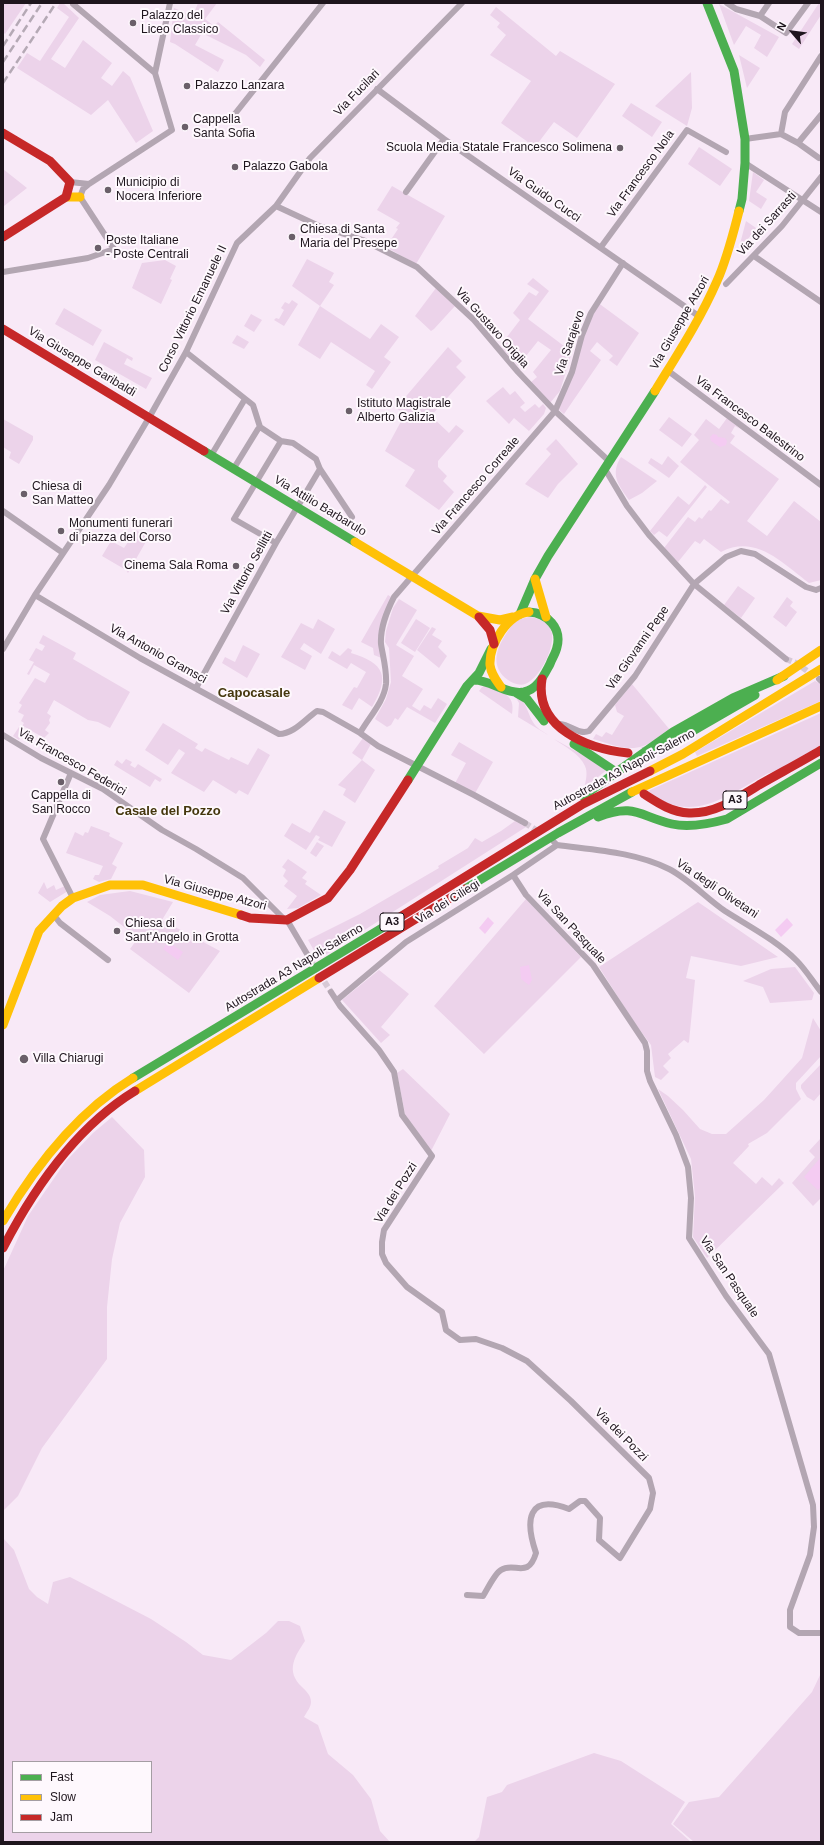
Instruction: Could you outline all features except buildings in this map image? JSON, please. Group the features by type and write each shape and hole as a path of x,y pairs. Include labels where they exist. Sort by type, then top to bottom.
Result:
{"main road":[{"name":"Via Giuseppe Atzori","path":"3,1025 30,949 39,931 53,914 73,898 110,885 143,885 250,918 286,920 313,908 328,898 371,840 466,686 474,680 479,673 508,622 517,615 535,579 700,317 718,280 733,236 739,212 745,163 745,139 734,71 707,3"},
{"path":"3,133 50,160 70,182 70,190 66,197"},
{"path":"3,237 66,197 80,197"},
{"name":"Via Giuseppe Garibaldi","path":"3,329 150,416"},
{"name":"Via Attilio Barbarulo","path":"150,416 478,616 496,621 507,620 517,615"},
{"path":"515,692 531,690 542,679 557,648 558,641 556,628 546,617 538,594 535,579"},
{"path":"517,615 534,612 546,617"},
{"name":"Via Attilio Barbarulo","path":"478,616 490,630 493,646"},
{"path":"493,646 490,667 492,674 501,687"},
{"path":"677,740 754,695 821,650"},
{"path":"754,695 819,675"},
{"name":"Autostrada A3 Napoli-Salerno","path":"3,1221 22,1190 53,1147 75,1123 105,1098 132,1079 583,804 683,754 819,675"},
{"path":"454,884 494,853 593,789 673,732 733,698 784,676"},
{"path":"542,679 542,703 548,716 556,724 590,745 604,750 628,753"},
{"path":"474,680 485,680 515,692 532,704 543,719 556,732 613,770"},
{"name":"Autostrada A3 Napoli-Salerno","path":"3,1248 25,1208 53,1166 83,1132 116,1103 558,833 626,794 821,706"},
{"name":"A3","path":"644,794 664,808 673,811 695,813 708,812 732,802 821,750"},
{"name":"A3","path":"558,833 609,812 627,809 646,813 676,824 692,826 713,824 727,819 821,763"}],"street":[{"path":"3,272 88,258 114,249 80,197 83,190 89,184 172,130 155,73 170,3"},
{"path":"234,115 323,3"},
{"name":"Via Fucilari","path":"237,243 276,206 310,158 462,3"},
{"path":"727,3 736,9 760,16 786,33 808,3"},
{"path":"760,16 769,3"},
{"path":"73,4 155,73"},
{"path":"781,134 785,112 821,56"},
{"name":"Via Guido Cucci","path":"377,89 444,139 700,317"},
{"path":"798,143 821,115"},
{"name":"Via Francesco Nola","path":"600,247 687,130 726,152"},
{"path":"745,139 781,134 798,143 819,158"},
{"path":"406,192 444,139"},
{"path":"745,163 821,212"},
{"name":"Via dei Sarrasti","path":"726,284 754,256 804,200 821,177"},
{"path":"70,182 89,184"},
{"name":"Via Gustavo Origlia","path":"276,206 319,226 363,240 417,267 474,320 518,372 607,465 628,506 649,535 694,584 786,659"},
{"name":"Corso Vittorio Emanuele II","path":"3,649 35,594 109,485 150,416 186,352 237,243"},
{"path":"754,256 821,302"},
{"name":"Via Sarajevo","path":"555,411 572,372 582,335 591,312 623,263"},
{"path":"186,352 253,405 260,427 281,441 293,443 316,459 320,469 352,517"},
{"name":"Via Francesco Balestrino","path":"667,370 821,485"},
{"path":"212,454 245,399"},
{"name":"Via Francesco Correale","path":"360,733 376,709 384,692 386,671 381,642 382,629 385,618 396,595 555,411"},
{"path":"234,468 258,429"},
{"path":"276,543 234,518 281,441"},
{"name":"Via Vittorio Sellitti","path":"196,688 276,543 320,469"},
{"path":"3,510 63,554"},
{"path":"694,584 726,557 735,552 745,551 761,556 806,587 816,590 821,588"},
{"name":"Via Giovanni Pepe","path":"556,724 567,724 582,732 589,731 636,676 694,584"},
{"name":"Via Antonio Gramsci","path":"35,594 140,658 279,734 285,734 293,730 317,711 323,712 360,733 378,746 418,765"},
{"name":"Via Francesco Federici","path":"3,735 41,758 103,789 162,830 243,878 286,920"},
{"path":"418,765 525,823"},
{"path":"71,773 43,839 73,898"},
{"name":"Via dei Ciliegi","path":"337,1000 406,942 513,875 555,844"},
{"name":"Via degli Olivetani","path":"555,844 639,858 669,869 700,890 724,910 778,944 798,961 821,992"},
{"name":"Via San Pasquale","path":"513,875 526,895 593,965 645,1043 647,1051 647,1071 650,1080 676,1135 688,1167 691,1196 689,1238 726,1296 769,1354 771,1359 813,1505 814,1527 810,1555 790,1610 790,1627 799,1633 821,1633"},
{"path":"53,914 60,923 108,960"},
{"path":"286,920 310,959"},
{"name":"Via dei Pozzi","path":"331,992 379,1050 394,1072 402,1115 432,1156 384,1230 382,1254 386,1263 408,1287 442,1312 446,1330 460,1340 476,1339 502,1348 527,1361 571,1401 649,1478 653,1493 650,1509 620,1558 599,1540 600,1518 585,1501 580,1501 568,1509 549,1503 540,1505 535,1510 529,1521 529,1531 536,1553 530,1563 526,1567 519,1569 506,1567 499,1571 483,1596 467,1595"}],"shaded area":[{"path":"3,3 26,3 5,34 3,32"},
{"path":"60,3 63,3 79,18 51,59 65,68 83,40 112,63 101,78 112,86 123,71 130,77 153,131 136,143 108,100 91,115 17,68 27,53 40,61 69,17 57,8"},
{"path":"198,3 217,3 205,19 214,26 218,22 265,60 260,67 246,55 202,33 195,45 224,60 218,72 170,42 174,8 193,16"},
{"path":"819,3 821,3 821,15 799,49 792,44"},
{"path":"719,4 779,37 767,57 754,48 761,35 746,26 734,45"},
{"path":"496,7 556,56 560,51 615,84 577,138 554,122 535,147 501,123 531,81 490,55 506,35 497,27 500,23 490,15"},
{"path":"739,55 760,68 747,88"},
{"path":"691,72 692,108 687,126 655,106"},
{"path":"631,103 662,122 652,137 622,116"},
{"path":"699,147 732,169 720,186 688,164"},
{"path":"3,169 27,188 4,206 3,205"},
{"path":"753,172 764,180 756,192 767,199 761,209 749,201"},
{"path":"392,186 445,216 416,264 386,247 398,229 396,228 400,223 377,210"},
{"path":"746,221 756,228 743,246 740,244"},
{"path":"307,259 334,273 329,282 334,285 320,306 292,286"},
{"path":"165,260 176,266 170,279 172,280 161,304 132,288 142,263"},
{"path":"533,278 549,291 528,319 572,352 560,391 550,403 530,383 537,377 533,372 551,350 538,341 518,366 500,346 520,320 513,313 529,292 536,296 539,292 527,284"},
{"path":"436,288 455,306 431,331 415,316"},
{"path":"292,300 298,304 284,326 274,320 276,318 279,319 284,310 281,308 285,302 289,304"},
{"path":"597,302 639,333 617,366 609,360 613,356 597,342 590,351 601,360 564,414 557,408 584,331"},
{"path":"320,306 370,339 381,324 399,337 384,357 391,362 372,389 366,385 375,371 331,342 320,359 298,345"},
{"path":"64,308 102,330 93,346 55,324"},
{"path":"251,314 262,320 254,332 244,326"},
{"path":"237,335 249,342 244,349 232,343"},
{"path":"104,342 133,358 132,361 127,358 124,364 152,378 146,389 95,360"},
{"path":"448,347 462,361 456,367 466,377 431,416 449,433 456,425 464,431 438,461 438,467 447,476 443,481 454,492 439,510 405,486 415,470 385,451 405,414 396,408"},
{"path":"503,387 510,395 515,391 525,403 520,407 525,412 535,404 539,408 543,404 546,408 544,414 529,431 514,418 509,424 486,401"},
{"path":"669,417 692,434 682,447 659,430"},
{"path":"727,418 740,429 735,426 731,433 735,436 730,443 779,479 747,521 767,536 794,501 821,522 821,580 809,583 768,553 746,546 734,547 721,552 704,539 700,544 695,541 678,562 664,548 688,517 695,522 699,517 702,519 721,499 728,504 730,502 680,462 699,440 694,435 706,419 719,429"},
{"path":"3,419 33,436 33,440 19,464 9,458 11,452 3,447"},
{"path":"713,434 717,435 718,437 725,438 727,441 726,445 720,447 711,441 710,437"},
{"path":"556,439 578,464 558,484 548,498 525,484 551,454 546,449"},
{"path":"668,456 679,466 669,478 648,463 651,458 662,465"},
{"path":"621,457 657,481 642,493 629,500 619,484 616,474 616,469"},
{"path":"705,485 707,487 667,537 659,531 654,535 650,531 678,496 689,505"},
{"path":"136,530 148,538 128,573 126,570 102,556 111,541 124,548"},
{"path":"738,586 755,598 741,618 724,605"},
{"path":"388,595 393,598 382,629 384,659 374,655 373,648 361,642"},
{"path":"787,597 793,602 790,606 797,612 786,627 773,617"},
{"path":"399,599 417,610 396,645 414,656 402,676 423,689 412,706 420,711 424,705 431,709 438,698 447,704 435,723 407,707 398,720 395,718 391,725 387,727 375,719 386,699 391,682 389,648 385,642 386,631 393,608"},
{"path":"529,617 539,619 548,624 551,630 552,644 546,660 541,668 531,681 523,685 514,683 502,675 496,658 502,640 512,625 518,620"},
{"path":"318,619 335,629 321,654 304,643 300,649 312,656 305,670 281,657 301,623 313,629"},
{"path":"416,619 430,628 415,652 401,643"},
{"path":"432,627 436,629 432,635 442,641 438,647 447,656 439,668 417,650"},
{"path":"43,635 76,653 73,659 130,692 110,728 98,722 88,720 54,700 47,713 51,716 49,720 50,723 45,730 49,733 44,738 25,727 19,740 13,736 19,727 21,728 24,723 21,721 24,715 18,712 22,705 19,703 35,678 45,683 50,674 34,665 29,675 27,674 34,662 29,660 36,648 42,651 45,646 39,643"},
{"path":"243,645 260,654 247,678 222,663 225,657 235,662"},
{"path":"348,648 352,650 351,653 371,661 381,672 381,687 372,707 359,698 352,710 342,705 354,687 357,688 366,672 351,663 347,669 328,658 332,651 340,656"},
{"path":"815,681 821,684 821,701 697,756 695,752"},
{"path":"632,684 670,730 650,743 637,748 618,746 593,739 596,734 602,737 606,732 612,735 624,716 617,712 615,705"},
{"path":"486,685 502,692 509,698 513,707 512,714 479,691"},
{"path":"515,696 525,705 535,725 548,735 518,717 519,703"},
{"path":"821,713 821,745 779,770 767,774 722,799 694,807 679,806 664,801 648,791"},
{"path":"163,723 198,744 195,748 202,752 205,748 229,760 231,757 248,765 258,748 270,755 248,795 239,790 236,794 213,780 204,792 171,773 185,753 179,749 168,765 145,750"},
{"path":"363,738 371,744 362,760 352,753"},
{"path":"554,739 608,769 584,788 586,771 583,762"},
{"path":"459,742 493,762 474,795 454,785 466,763 451,755"},
{"path":"126,759 132,762 130,765 135,768 138,764 162,779 160,782 155,779 150,787 114,765 117,760 122,764"},
{"path":"362,760 375,770 355,803 343,795 346,789 338,785"},
{"path":"324,810 346,822 332,847 318,840 320,837 316,835 306,850 284,836 292,823 310,833"},
{"path":"515,821 526,827 319,959 308,940 360,914 439,868 438,866 468,848 475,838 482,842"},
{"path":"91,826 110,833 109,836 123,843 112,864 117,867 111,879 99,882 93,879 95,875 99,875 103,866 66,853 75,832 83,836 85,832 88,833"},
{"path":"317,842 324,846 316,857 310,853"},
{"path":"288,859 307,872 302,878 307,881 305,884 321,895 298,908 287,909 297,896 284,886 288,881 283,876 286,870 282,867"},
{"path":"44,882 47,889 54,885 56,890 65,886 68,891 50,902 38,893"},
{"path":"130,891 173,902 162,920 220,951 189,993 130,949 138,938 110,916 87,902 100,895"},
{"path":"526,899 581,957 484,1054 434,1006"},
{"path":"698,902 778,957 741,966 691,956 686,978 695,980 689,1042 688,1043 684,1040 668,1054 671,1058 663,1066 669,1072 661,1080 655,1077 651,1045 634,1022 599,967"},
{"path":"488,917 494,923 485,934 479,928"},
{"path":"787,918 793,925 781,937 775,930"},
{"path":"168,942 183,952 178,960 163,949"},
{"path":"529,965 532,980 529,985 521,979 520,967"},
{"path":"795,967 814,993 812,1000 770,1003 763,987 743,981 771,969"},
{"path":"379,970 409,994 381,1027 390,1035 381,1043 342,1000"},
{"path":"813,1018 821,1031 821,1056 796,1083 796,1089 801,1099 767,1133 748,1144 749,1146 733,1163 756,1184 762,1177 772,1186 779,1178 784,1183 707,1258 693,1237 695,1196 691,1159 658,1089 683,1110 700,1129 712,1134 726,1134 764,1100 802,1058"},
{"path":"821,1064 821,1093 814,1101 807,1097 801,1088 801,1085"},
{"path":"403,1069 450,1114 431,1151 405,1114 397,1073"},
{"path":"112,1117 144,1150 145,1177 120,1223 112,1259 107,1307 107,1359 42,1448 18,1496 3,1511 3,1271 28,1216 66,1161 93,1133"},
{"path":"821,1138 821,1198 813,1206 792,1183 815,1157 809,1151"},
{"path":"821,1157 821,1187 818,1190 804,1177"},
{"path":"3,1538 14,1550 29,1589 37,1597 48,1604 53,1582 70,1577 151,1619 203,1655 231,1660 266,1633 278,1621 289,1621 300,1626 305,1641 295,1658 293,1669 297,1681 308,1693 311,1700 310,1706 304,1717 318,1725 328,1754 353,1775 371,1799 380,1831 390,1842 3,1842"},
{"path":"821,1673 821,1842 694,1842 673,1824 689,1802 719,1797 812,1692"},
{"path":"594,1753 621,1761 685,1802 671,1824 691,1842 474,1842 479,1837 487,1797 502,1792 507,1785"}],"tunnel":[{"path":"786,659 796,663 813,675"},
{"path":"643,753 660,749 677,740"},
{"path":"525,823 539,832"},
{"path":"310,959 331,992"}],"railway":[{"path":"3,46 31,3"},
{"path":"3,62 42,3"},
{"path":"3,83 56,3"}],"traffic: fast":[{"path":"707,3 734,71 745,139 745,163 742,199 739,211"},
{"path":"520,614 535,579 548,556 655,391"},
{"path":"204,451 355,542"},
{"path":"474,680 487,682 505,690 518,692 524,692 537,685 550,664 556,651 558,640 552,623 542,615 529,612"},
{"path":"408,780 467,686 479,673 491,649"},
{"path":"583,796 673,732 733,698 784,676"},
{"path":"515,692 527,699 544,721"},
{"path":"677,740 755,695"},
{"path":"574,744 613,770"},
{"path":"598,817 610,813 629,811 672,824 686,826 720,821 727,819 821,763"},
{"path":"465,889 558,833 632,792"},
{"path":"133,1078 387,925"}],"traffic: slow":[{"path":"66,197 80,197"},
{"path":"655,391 688,337 717,281 730,246 739,211"},
{"path":"355,542 478,616 500,620 513,617"},
{"path":"535,579 546,617"},
{"path":"501,687 491,671 490,665 493,648 501,631 507,624 521,614 529,612"},
{"path":"777,680 821,650"},
{"path":"650,771 683,754 821,669"},
{"path":"632,792 821,706"},
{"path":"3,1025 39,931 62,906 73,898 110,885 143,885 241,915"},
{"path":"135,1091 319,978"},
{"path":"3,1221 29,1180 59,1141 94,1107 133,1078"}],"traffic: jam":[{"path":"3,133 50,161 70,182 66,197 3,237"},
{"path":"3,329 204,451"},
{"path":"479,617 490,630 494,644"},
{"path":"542,679 542,696 546,711 555,723 567,733 581,741 612,751 628,753"},
{"path":"644,794 654,801 676,811 689,813 708,811 734,800 821,750"},
{"path":"387,925 583,804 650,771"},
{"path":"241,915 250,918 287,920 328,898 350,870 408,780"},
{"path":"319,978 465,889"},
{"path":"3,1248 28,1203 58,1160 94,1122 135,1091"}],"place":[{"name":"Palazzo del Liceo Classico","path":"133,23"},
{"name":"Palazzo Lanzara","path":"187,86"},
{"name":"Cappella Santa Sofia","path":"185,127"},
{"name":"Scuola Media Statale Francesco Solimena","path":"620,148"},
{"name":"Palazzo Gabola","path":"235,167"},
{"name":"Municipio di Nocera Inferiore","path":"108,190"},
{"name":"Chiesa di Santa Maria del Presepe","path":"292,237"},
{"name":"Poste Italiane - Poste Centrali","path":"98,248"},
{"name":"Istituto Magistrale Alberto Galizia","path":"349,411"},
{"name":"Chiesa di San Matteo","path":"24,494"},
{"name":"Monumenti funerari di piazza del Corso","path":"61,531"},
{"name":"Cinema Sala Roma","path":"236,566"},
{"name":"Cappella di San Rocco","path":"61,782"},
{"name":"Chiesa di Sant'Angelo in Grotta","path":"117,931"},
{"name":"Villa Chiarugi","path":"24,1059"}],"district":[{"name":"Capocasale","path":"254,693"},
{"name":"Casale del Pozzo","path":"168,811"}]}
